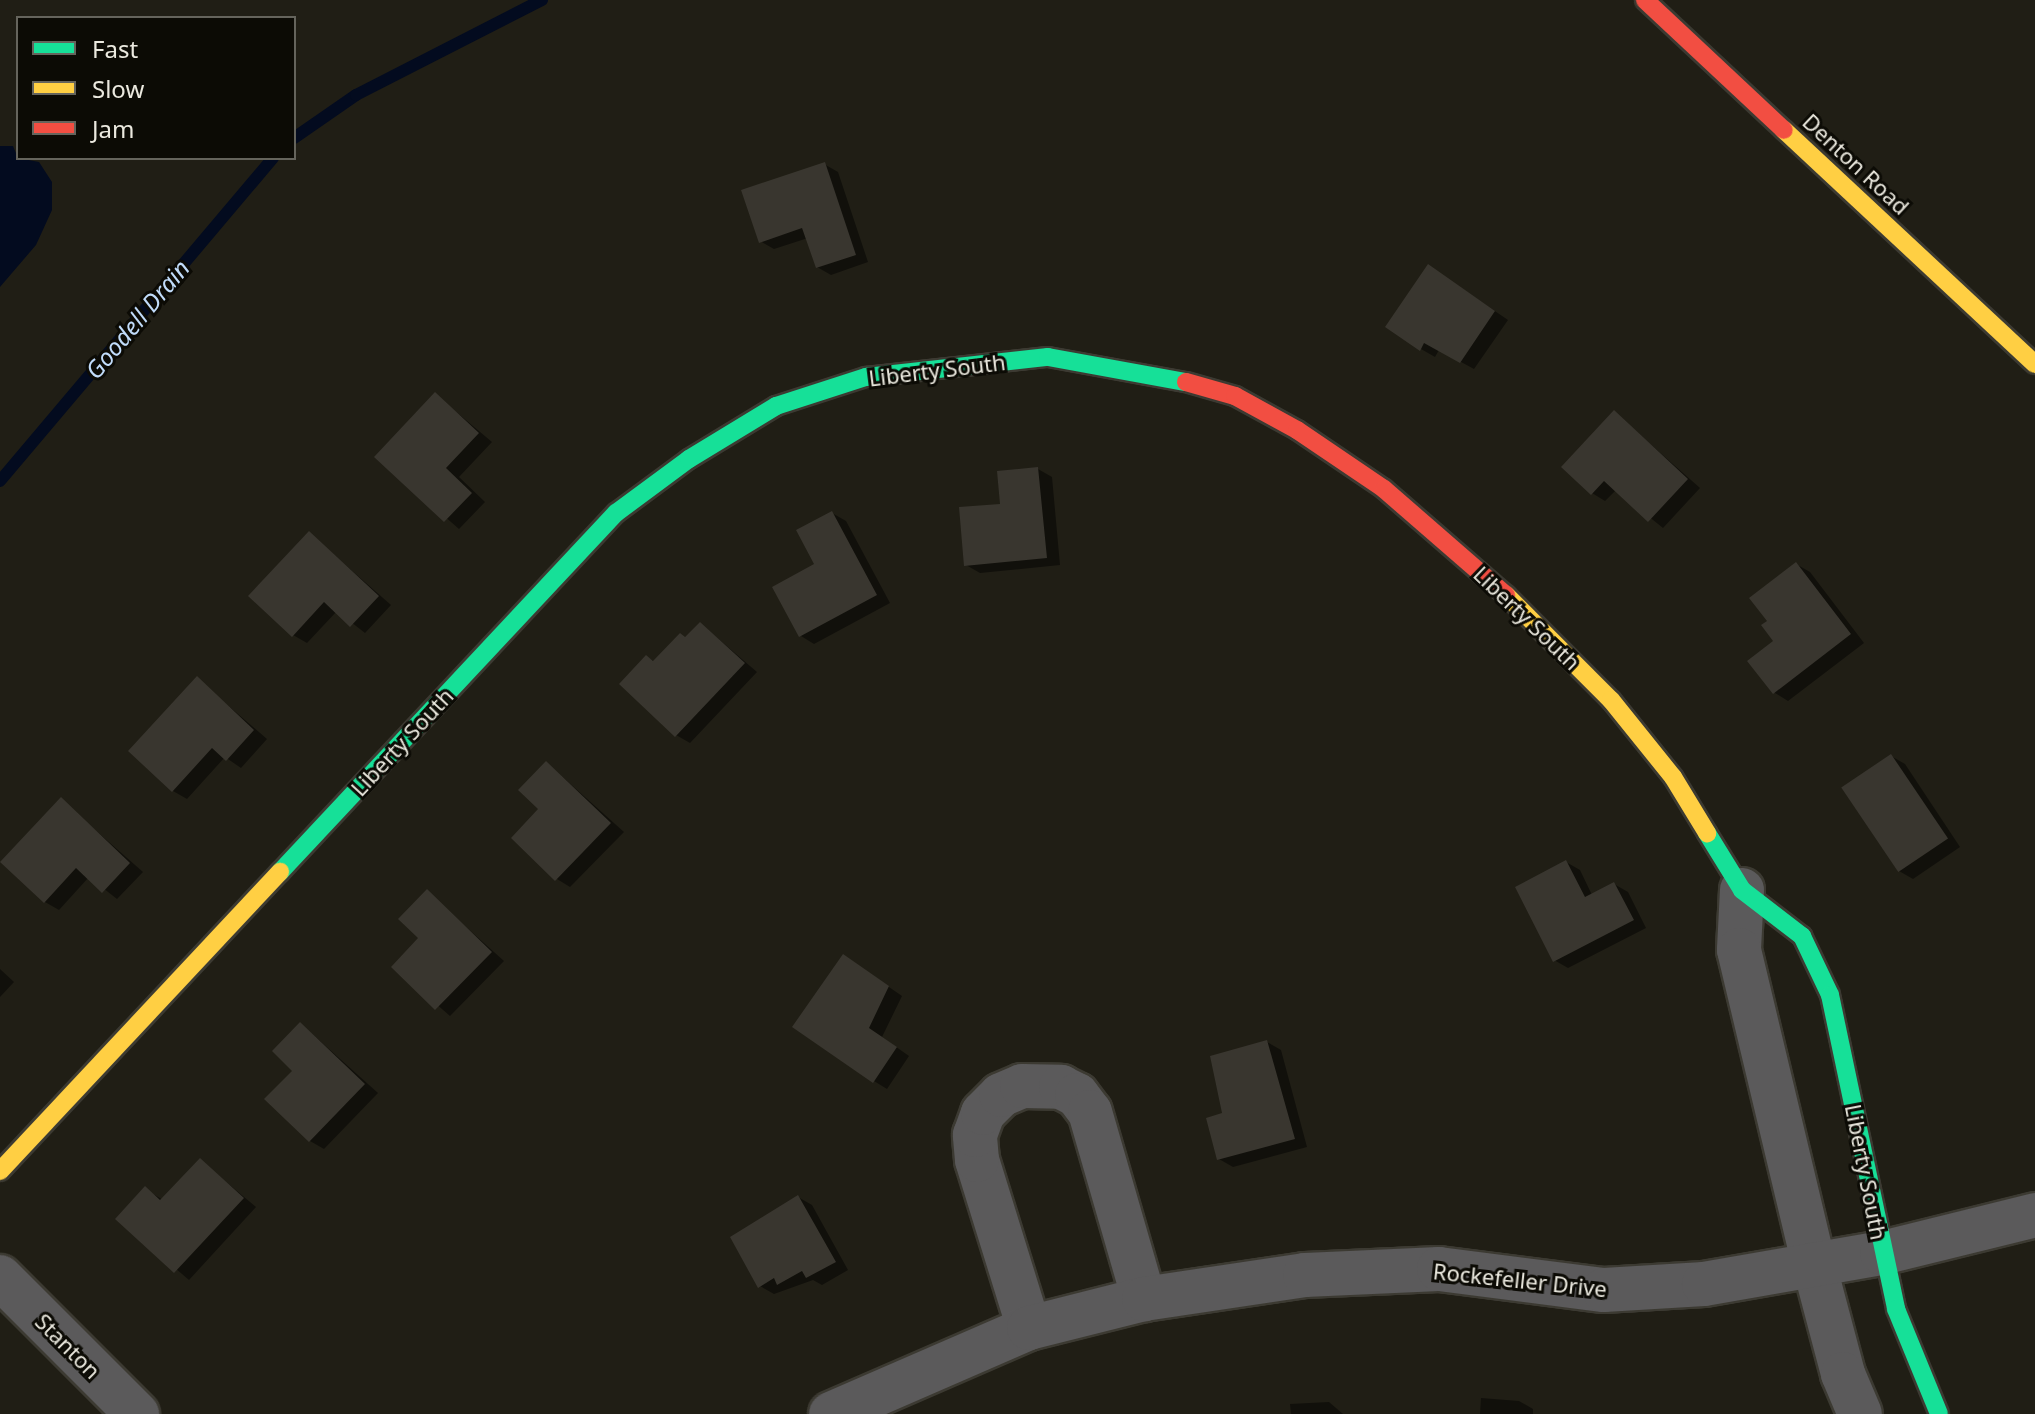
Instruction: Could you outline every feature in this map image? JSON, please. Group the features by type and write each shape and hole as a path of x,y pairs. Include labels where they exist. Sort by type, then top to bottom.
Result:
{"street":[{"name":"Denton Road","path":"1645,0 2035,364"},
{"name":"Liberty South","path":"0,1171 616,513 689,459 776,406 866,377 1048,357 1156,374 1222,393 1297,430 1407,508 1486,576 1611,700 1673,777 1742,890 1802,936 1830,995 1896,1309 1939,1414"},
{"path":"1742,890 1739,950 1814,1264 1843,1374 1860,1414"},
{"path":"1029,1328 977,1160 975,1135 983,1113 1001,1095 1022,1086 1061,1087 1077,1095 1090,1112 1144,1299"},
{"name":"Rockefeller Drive","path":"831,1414 1029,1328 1144,1299 1320,1274 1439,1269 1604,1290 1704,1284 1882,1253 2035,1215"},
{"name":"Stanton","path":"0,1277 137,1414"}],"water":[{"path":"0,146 13,146 16,160 39,162 52,182 52,210 36,245 0,287"}],"building":[{"path":"825,162 856,255 816,268 802,228 759,243 741,190"},
{"path":"1428,264 1495,311 1460,363 1424,343 1420,351 1385,327"},
{"path":"435,392 479,433 446,468 472,493 444,522 374,457"},
{"path":"1614,410 1688,479 1648,522 1604,481 1591,495 1561,467"},
{"path":"1038,467 1047,558 964,566 959,507 1000,504 997,471"},
{"path":"832,511 877,595 799,637 772,587 814,564 796,530"},
{"path":"309,531 379,596 350,627 324,602 292,637 248,596"},
{"path":"1796,562 1851,634 1773,694 1747,661 1773,641 1761,625 1767,621 1749,598"},
{"path":"700,622 745,663 675,737 619,684 646,655 653,661 680,633 685,637"},
{"path":"197,676 254,730 226,761 212,748 172,792 128,751"},
{"path":"1891,754 1948,839 1898,872 1841,788"},
{"path":"546,761 611,823 555,881 511,838 538,809 518,790"},
{"path":"61,797 130,863 102,893 76,868 44,903 0,862"},
{"path":"1566,860 1585,897 1614,882 1634,920 1553,962 1515,887"},
{"path":"427,889 492,952 435,1010 391,967 418,938 398,919"},
{"path":"843,954 889,986 869,1028 897,1047 873,1083 792,1027"},
{"path":"300,1022 365,1084 309,1142 264,1099 292,1071 272,1051"},
{"path":"1267,1040 1295,1139 1217,1160 1206,1118 1222,1113 1210,1056"},
{"path":"200,1158 244,1198 174,1273 115,1219 145,1186 160,1200"},
{"path":"798,1195 836,1262 806,1278 802,1271 777,1285 774,1278 758,1288 730,1237"}],"waterway":[{"name":"Goodell Drain","path":"296,137 356,95 542,0"},
{"name":"Goodell Drain","path":"0,481 271,160"}],"traffic: fast":[{"path":"280,872 616,513 689,459 776,406 866,377 1048,357 1186,382"},
{"path":"1707,833 1742,890 1802,936 1830,995 1896,1309 1939,1414"}],"traffic: slow":[{"path":"1784,130 2035,364"},
{"path":"1506,595 1611,700 1673,777 1707,833"},
{"path":"0,1171 280,872"}],"traffic: jam":[{"path":"1645,0 1784,130"},
{"path":"1186,382 1235,396 1297,430 1384,489 1506,595"}]}
